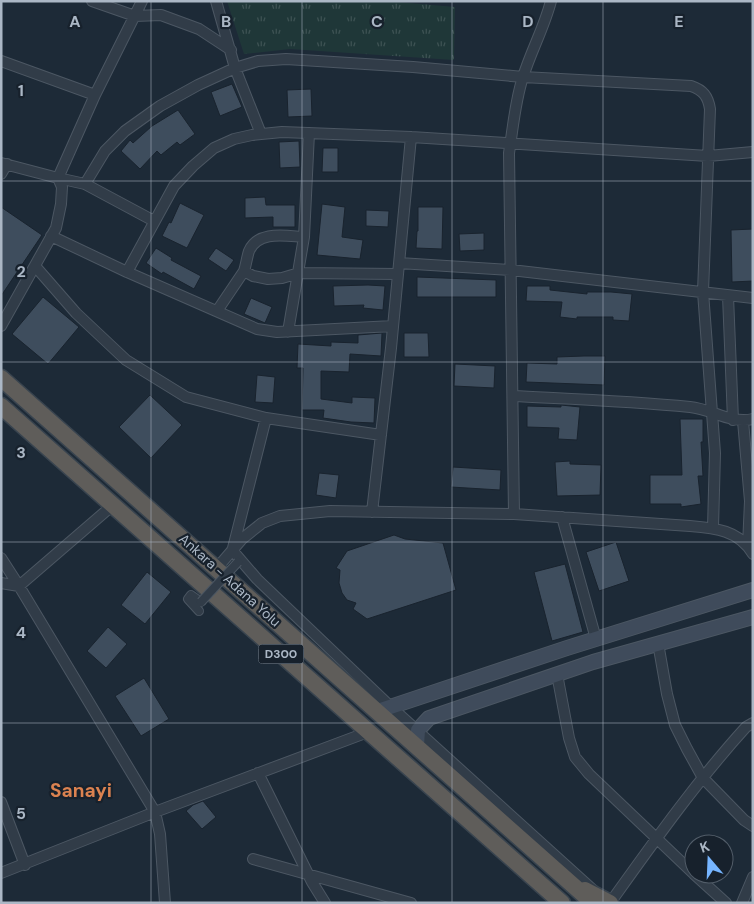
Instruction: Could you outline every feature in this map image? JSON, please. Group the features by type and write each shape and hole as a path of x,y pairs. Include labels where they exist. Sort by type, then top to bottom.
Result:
{"highway":[{"name":"Ankara - Adana Yolu","path":"1,378 217,568 418,738 570,882 604,902"},
{"name":"Ankara - Adana Yolu","path":"1,406 555,900"}],"main road":[{"path":"384,709 596,639 753,590"},
{"path":"418,738 429,718 593,662 753,617"}],"street":[{"path":"92,1 135,16 161,15 199,29 231,50"},
{"path":"1,326 56,228 62,187 58,178 94,95 142,1"},
{"path":"216,1 235,68 261,134"},
{"path":"514,514 509,153 516,102 522,77 546,22 551,1"},
{"path":"85,184 105,151 125,131 160,106 235,68 258,61 286,59 414,67 522,77 691,86 700,89 705,94 710,109 703,292 715,454 713,528"},
{"path":"1,61 94,95"},
{"path":"127,272 174,186 214,148 234,139 282,132 708,156 753,152"},
{"path":"288,332 304,237 310,133"},
{"path":"372,512 393,326 411,138"},
{"path":"3,167 85,184 154,221"},
{"path":"217,311 244,271 249,251 254,243 274,235 304,237"},
{"path":"51,236 127,272 258,329 288,332 393,326"},
{"path":"399,263 511,270 753,298"},
{"path":"35,266 76,313 126,360 186,397 266,418 381,435"},
{"path":"244,271 252,276 268,279 282,278 299,273 398,274"},
{"path":"728,296 743,420 750,500 751,550"},
{"path":"513,396 692,407 743,420"},
{"path":"232,549 266,418"},
{"path":"19,586 113,505"},
{"path":"217,568 232,549 262,523 280,516 330,511 514,514 713,528 734,534 751,550"},
{"path":"562,518 596,639"},
{"path":"232,549 257,579 384,709"},
{"path":"1,558 155,812 160,834 165,903"},
{"path":"199,611 188,599 191,595 201,602 238,562 253,581 257,579"},
{"path":"1,583 19,586"},
{"path":"658,643 667,694 675,725 703,778 744,820 753,826"},
{"path":"557,674 574,757 684,865"},
{"path":"418,738 604,902 703,778 746,727 753,723"},
{"path":"1,873 155,812 368,732"},
{"path":"258,773 308,875 325,903"},
{"path":"1,802 25,865"},
{"path":"253,860 411,903"},
{"path":"742,903 753,877"},
{"path":"705,884 726,903"}],"green space":[{"path":"227,1 387,1 455,7 454,60 290,49 244,54"}],"building":[{"path":"232,84 242,107 220,116 211,92"},
{"path":"311,89 312,116 288,117 287,90"},
{"path":"178,110 195,134 180,145 177,142 161,155 157,151 140,169 121,151 130,140 133,143 152,126"},
{"path":"299,141 300,167 280,168 279,142"},
{"path":"323,148 338,148 338,172 322,172"},
{"path":"265,197 266,205 295,205 295,227 273,227 273,217 245,218 245,198"},
{"path":"180,203 204,215 187,248 162,236 169,222 171,223"},
{"path":"322,204 345,207 342,237 363,240 360,259 317,255"},
{"path":"1,207 42,235 1,296"},
{"path":"418,207 443,207 442,249 416,248"},
{"path":"366,210 389,211 388,227 366,226"},
{"path":"753,229 753,281 732,282 731,230"},
{"path":"484,233 484,250 460,251 459,234"},
{"path":"156,248 172,258 171,260 201,276 194,289 163,272 162,274 146,263"},
{"path":"216,248 234,260 226,271 208,259"},
{"path":"417,277 496,280 496,297 417,297"},
{"path":"333,286 385,286 383,310 363,308 364,305 334,306"},
{"path":"527,286 550,286 550,290 587,294 587,292 611,292 632,294 629,321 613,320 613,317 577,317 577,319 560,317 562,302 526,301"},
{"path":"43,297 79,327 48,364 12,334"},
{"path":"251,298 272,307 265,323 244,314"},
{"path":"382,333 381,356 350,354 349,372 321,371 321,399 352,403 352,397 375,398 374,423 323,418 324,410 302,410 303,368 297,368 298,344 331,346 331,342 358,343 358,335"},
{"path":"404,333 428,333 429,357 404,357"},
{"path":"605,356 604,385 526,382 527,363 557,364 557,357"},
{"path":"455,364 495,366 494,388 454,386"},
{"path":"257,375 275,377 273,403 255,402"},
{"path":"150,395 182,425 151,458 119,427"},
{"path":"561,405 580,407 577,440 558,439 559,428 527,427 527,406 561,407"},
{"path":"680,419 703,419 703,442 701,442 703,476 698,476 701,504 681,507 681,504 650,504 650,475 682,475"},
{"path":"570,461 570,464 601,465 600,495 557,496 555,462"},
{"path":"453,467 501,470 500,490 451,487"},
{"path":"319,473 339,475 336,498 316,495"},
{"path":"394,535 405,539 443,543 456,590 367,619 353,609 356,603 347,600 342,593 339,583 340,570 336,568 347,551"},
{"path":"616,542 629,581 599,591 586,552"},
{"path":"565,564 583,632 552,641 534,572"},
{"path":"147,572 171,592 145,624 121,605"},
{"path":"108,627 127,644 106,668 87,651"},
{"path":"144,678 169,719 141,736 115,696"},
{"path":"203,801 216,817 202,829 186,811 193,805"}],"district":[{"name":"Sanayi","path":"81,790"}]}
